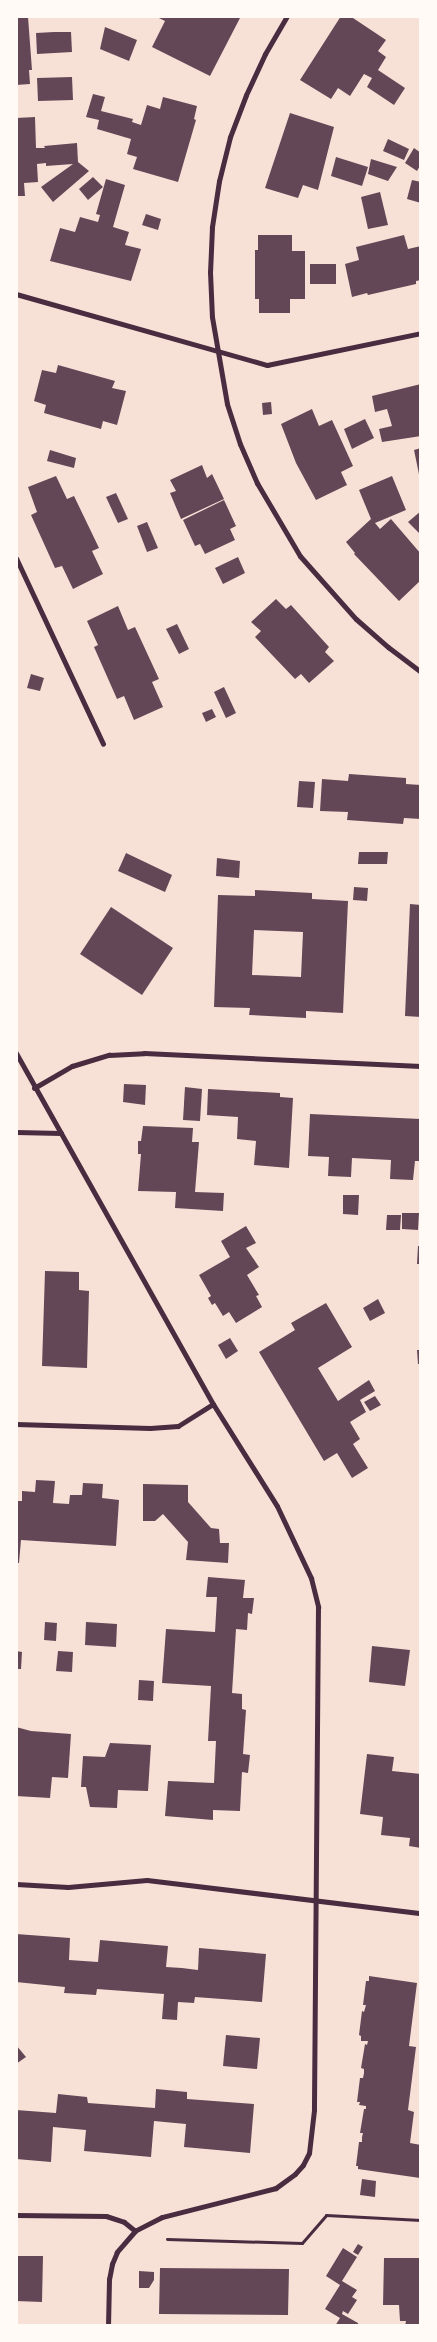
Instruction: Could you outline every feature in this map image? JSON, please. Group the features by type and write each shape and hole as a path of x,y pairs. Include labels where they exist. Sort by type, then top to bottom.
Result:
{"street":[{"path":"287,16 265,54 246,95 230,138 219,181 212,226 210,272 212,317 227,404 240,444 257,483 277,520 300,556 333,595 388,647 421,672"},
{"path":"16,294 268,365 421,333"},
{"path":"16,558 103,744"},
{"path":"16,1053 213,1404 277,1506 311,1578 318,1607 314,1898 314,2110 311,2140 304,2165 286,2183 276,2188 162,2217 135,2231 117,2252 112,2264 108,2326"},
{"path":"34,1088 72,1066 109,1055 144,1053 421,1066"},
{"path":"16,1132 61,1133"},
{"path":"16,1424 150,1428 178,1426 213,1404"},
{"path":"16,1884 68,1887 147,1880 314,1898 421,1913"},
{"path":"16,2215 106,2216 124,2222 135,2231"}],"path":[{"path":"135,2231 159,2239 302,2243 326,2215 421,2220"}],"building":[{"path":"155,16 239,16 240,18 210,76 152,47 165,21"},
{"path":"341,16 350,16 386,40 378,51 386,57 378,70 405,88 394,105 367,87 372,78 364,74 350,96 338,88 331,99 300,80"},
{"path":"28,17 32,70 29,70 30,84 16,85 16,18"},
{"path":"105,27 137,40 129,61 100,49"},
{"path":"71,32 72,52 37,54 36,33"},
{"path":"72,77 73,100 38,101 37,78"},
{"path":"93,94 105,97 101,111 133,119 132,122 141,125 147,105 160,109 163,97 197,106 194,119 196,120 178,182 133,169 137,157 127,154 131,139 97,129 99,120 86,117"},
{"path":"290,113 334,127 318,190 303,185 298,198 265,188"},
{"path":"35,117 36,148 77,143 78,162 89,171 53,202 41,187 73,164 46,166 46,163 37,164 38,182 24,183 25,196 16,196 16,118"},
{"path":"388,139 409,149 404,160 383,151"},
{"path":"414,148 421,153 421,164 417,171 405,163"},
{"path":"336,157 368,167 362,186 331,176"},
{"path":"371,159 397,167 388,181 368,174"},
{"path":"93,177 103,187 88,200 79,189"},
{"path":"106,179 125,185 113,227 129,232 125,245 141,249 131,281 50,261 60,228 75,232 80,217 98,222 100,215 96,214"},
{"path":"412,180 421,182 421,203 407,199"},
{"path":"380,192 388,225 368,229 361,197"},
{"path":"146,214 161,219 158,230 142,225"},
{"path":"258,235 292,235 292,251 305,251 305,299 290,299 290,313 259,313 259,299 255,299 255,250 258,250"},
{"path":"404,235 408,249 421,246 421,280 416,281 416,284 352,297 345,264 359,260 356,247"},
{"path":"310,264 336,264 336,284 310,284"},
{"path":"58,365 115,381 112,388 126,391 117,425 103,421 101,429 44,413 46,405 34,401 42,370 56,373"},
{"path":"421,384 421,436 382,442 379,429 392,426 387,409 375,412 372,396"},
{"path":"271,402 272,414 263,415 262,403"},
{"path":"312,409 319,426 332,420 353,466 341,472 347,485 316,500 296,463 281,424"},
{"path":"365,419 374,438 352,449 344,429"},
{"path":"421,448 421,479 420,479 414,450"},
{"path":"50,450 76,458 74,468 47,461"},
{"path":"202,465 207,478 212,474 224,499 181,519 170,493 176,491 170,480"},
{"path":"56,476 67,499 74,496 99,548 92,551 103,574 73,589 62,566 55,568 31,515 37,512 28,487"},
{"path":"392,476 406,510 375,523 380,529 391,519 421,554 421,580 399,601 354,554 346,542 371,519 359,490"},
{"path":"116,493 128,519 118,523 106,497"},
{"path":"224,500 236,526 230,529 235,540 205,554 200,544 195,546 183,520"},
{"path":"421,511 421,535 408,522"},
{"path":"147,522 158,548 147,552 137,526"},
{"path":"238,557 245,573 223,584 215,568"},
{"path":"276,599 286,609 291,605 329,647 325,652 334,661 309,683 301,674 295,679 255,637 261,631 251,622"},
{"path":"118,606 128,630 135,627 159,679 152,682 163,707 134,720 124,696 117,699 94,647 98,645 87,621"},
{"path":"177,624 189,649 179,654 166,629"},
{"path":"31,674 44,678 40,691 27,688"},
{"path":"224,687 236,713 226,718 214,692"},
{"path":"212,709 216,717 206,722 202,713"},
{"path":"349,774 406,778 406,784 421,785 421,819 404,818 403,824 347,820 348,812 320,811 322,779 348,781"},
{"path":"299,781 315,782 313,808 297,807"},
{"path":"359,852 388,852 387,864 358,864"},
{"path":"126,853 172,875 165,892 118,871"},
{"path":"217,858 240,861 239,878 216,876"},
{"path":"354,887 368,888 367,901 353,900"},
{"path":"255,890 312,893 312,899 348,901 343,1013 306,1011 306,1018 249,1015 250,1008 214,1007 218,895 255,896","holes":["254,930 303,932 301,977 252,975"]},
{"path":"410,904 421,905 421,1017 405,1016"},
{"path":"111,907 173,948 142,995 80,954"},
{"path":"124,1084 146,1085 145,1105 123,1102"},
{"path":"185,1087 202,1089 200,1121 183,1120"},
{"path":"208,1089 280,1093 280,1097 293,1098 289,1168 254,1165 256,1141 237,1139 238,1117 207,1115"},
{"path":"310,1114 421,1119 421,1161 415,1161 413,1180 390,1179 391,1160 352,1158 351,1177 328,1176 329,1157 308,1156"},
{"path":"143,1126 193,1128 192,1142 199,1142 195,1192 224,1193 223,1211 175,1208 176,1192 138,1191 141,1154 138,1154 138,1141 141,1141"},
{"path":"343,1195 359,1195 358,1215 343,1214"},
{"path":"402,1213 419,1213 418,1230 402,1229"},
{"path":"387,1215 401,1215 400,1230 386,1230"},
{"path":"246,1226 256,1243 246,1248 259,1267 247,1275 259,1295 256,1296 262,1307 236,1323 229,1312 223,1316 215,1303 212,1305 208,1298 211,1296 199,1275 230,1257 221,1241"},
{"path":"418,1246 421,1246 421,1264 417,1264"},
{"path":"45,1271 79,1272 79,1290 89,1291 87,1368 42,1366"},
{"path":"378,1299 385,1313 370,1321 363,1308"},
{"path":"326,1303 352,1347 318,1368 338,1401 369,1380 375,1391 360,1400 366,1412 350,1422 360,1439 353,1444 368,1468 352,1478 337,1453 324,1461 259,1352 295,1330 291,1323"},
{"path":"230,1338 238,1351 226,1359 218,1345"},
{"path":"417,1350 421,1350 421,1364 418,1364"},
{"path":"375,1396 381,1405 370,1411 364,1402"},
{"path":"36,1480 55,1481 53,1503 69,1504 70,1495 82,1495 83,1483 103,1484 102,1498 119,1500 116,1546 21,1540 19,1563 16,1563 16,1501 22,1501 22,1491 35,1492"},
{"path":"143,1484 188,1485 188,1502 211,1528 219,1529 220,1543 229,1543 228,1563 186,1560 188,1542 163,1514 155,1521 143,1521"},
{"path":"208,1577 245,1580 243,1598 254,1598 252,1614 248,1613 247,1630 236,1629 232,1693 242,1694 242,1709 246,1710 243,1754 250,1755 248,1773 242,1772 240,1811 213,1810 213,1820 165,1816 168,1781 214,1783 216,1741 208,1741 211,1686 162,1683 166,1629 215,1632 217,1597 206,1597"},
{"path":"45,1622 57,1623 56,1641 44,1640"},
{"path":"86,1622 117,1624 116,1647 85,1645"},
{"path":"372,1646 410,1650 405,1686 369,1682"},
{"path":"16,1651 22,1652 21,1669 16,1669"},
{"path":"58,1651 73,1652 72,1672 56,1671"},
{"path":"139,1680 154,1681 153,1701 138,1700"},
{"path":"16,1727 31,1731 71,1734 68,1778 52,1777 50,1798 16,1796"},
{"path":"110,1743 151,1745 148,1791 118,1790 117,1808 90,1807 86,1787 81,1787 83,1756 105,1757"},
{"path":"367,1754 394,1757 392,1771 421,1774 421,1848 409,1846 410,1838 381,1835 383,1817 360,1814"},
{"path":"16,1934 70,1938 69,1960 98,1962 100,1940 168,1946 166,1967 198,1970 199,1948 266,1954 262,2002 195,1997 194,2003 178,2002 177,2020 162,2019 164,1994 97,1989 96,1995 64,1993 65,1987 16,1982"},
{"path":"369,1976 417,1983 409,2046 416,2047 408,2110 414,2112 410,2143 421,2145 420,2178 358,2169 358,2166 356,2166 359,2142 362,2142 363,2133 360,2133 364,2109 366,2109 366,2106 359,2105 360,2102 357,2102 360,2078 363,2078 364,2073 364,2069 361,2068 365,2044 367,2045 368,2041 361,2041 361,2036 359,2035 362,2011 364,2012 366,2005 363,2005 366,1981 369,1981"},
{"path":"226,2035 260,2038 257,2069 223,2066"},
{"path":"16,2045 26,2057 16,2064"},
{"path":"156,2089 187,2092 187,2099 254,2104 250,2153 184,2147 186,2124 154,2121 151,2157 84,2151 86,2130 53,2127 51,2162 16,2159 16,2110 56,2113 58,2094 87,2097 88,2103 155,2108"},
{"path":"362,2179 376,2181 375,2197 360,2195"},
{"path":"358,2244 363,2247 358,2255 353,2252"},
{"path":"343,2248 357,2257 342,2281 357,2290 352,2297 357,2300 348,2314 343,2311 342,2314 358,2323 358,2326 335,2326 340,2318 325,2309 340,2285 326,2276"},
{"path":"16,2256 43,2256 42,2302 16,2301"},
{"path":"384,2258 421,2258 421,2326 405,2326 406,2321 400,2321 399,2305 383,2305"},
{"path":"160,2268 289,2269 288,2315 159,2314"},
{"path":"139,2271 154,2272 154,2280 149,2288 139,2288"}]}
